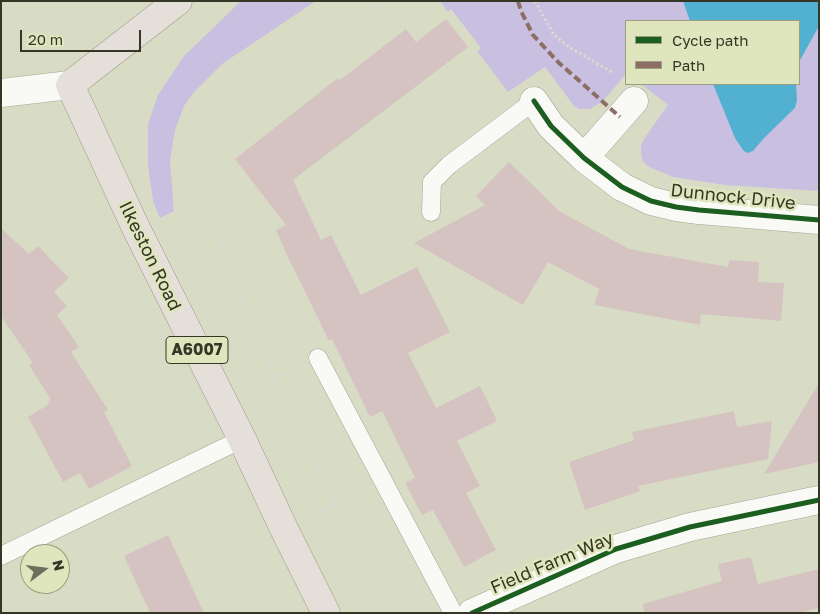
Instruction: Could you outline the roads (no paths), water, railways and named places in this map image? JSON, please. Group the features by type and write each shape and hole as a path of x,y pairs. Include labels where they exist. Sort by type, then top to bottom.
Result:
{"main road":[{"path":"70,85 178,1"},
{"name":"Ilkeston Road","path":"70,85 134,224 242,439 326,613"}],"street":[{"path":"1,93 70,85"},
{"name":"Dunnock Drive","path":"534,101 551,126 584,158 622,187 651,201 676,208 819,220"},
{"path":"584,158 634,102"},
{"name":"Field Farm Way","path":"472,613 616,549 690,527 819,500"}],"lane":[{"path":"431,212 432,182 449,165 534,101"},
{"path":"318,358 453,613"},
{"path":"1,556 242,439"}],"water":[{"path":"683,1 819,1 819,26 800,60 800,20 690,20"},
{"path":"713,85 796,85 797,100 795,108 753,151 747,153 735,138"}]}
